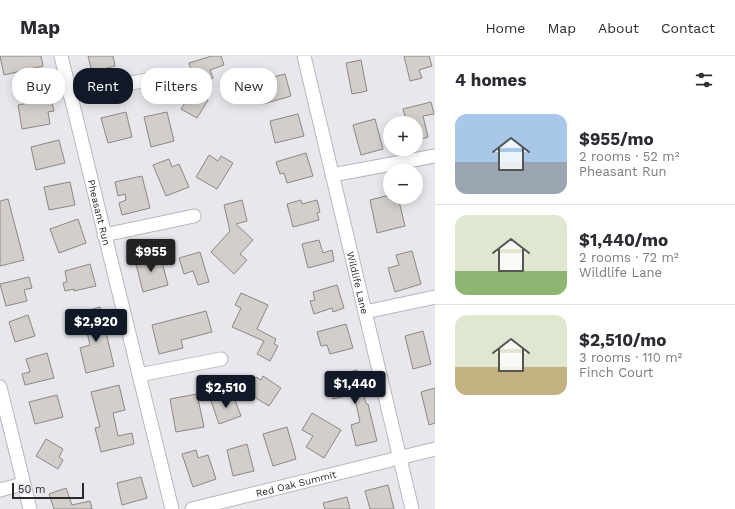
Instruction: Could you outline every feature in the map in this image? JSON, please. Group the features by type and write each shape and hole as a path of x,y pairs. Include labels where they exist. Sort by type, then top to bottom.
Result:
{"street":[{"name":"Pheasant Run","path":"61,56 172,509"},
{"name":"Wildlife Lane","path":"304,56 412,509"},
{"path":"70,95 141,81"},
{"path":"332,175 435,156"},
{"path":"104,235 194,216"},
{"path":"365,312 435,297"},
{"path":"139,375 221,359"},
{"path":"0,387 30,509"},
{"name":"Red Oak Summit","path":"192,509 435,449"},
{"path":"0,490 24,484"}],"building":[{"path":"0,56 41,56 43,66 34,68 12,68 12,73 4,75"},
{"path":"88,56 113,56 115,66 107,68 91,68"},
{"path":"212,56 221,56 224,65 212,69 212,68 190,68 189,63"},
{"path":"404,56 429,56 432,66 419,70 422,78 410,81"},
{"path":"361,60 367,91 352,94 346,63"},
{"path":"285,74 291,96 277,100 277,76"},
{"path":"431,102 434,114 423,116 405,116 403,109"},
{"path":"52,104 54,111 48,112 50,124 22,129 18,105"},
{"path":"184,104 206,104 197,118 181,109"},
{"path":"126,112 132,137 108,143 101,118"},
{"path":"167,112 174,141 151,147 144,117"},
{"path":"298,114 304,136 275,143 270,121"},
{"path":"423,116 428,137 423,139"},
{"path":"375,119 383,149 361,155 353,125"},
{"path":"59,140 65,163 36,170 31,147"},
{"path":"306,153 313,176 287,183 284,173 280,174 276,162"},
{"path":"209,155 218,161 221,156 233,163 217,189 196,177"},
{"path":"169,159 172,167 179,164 189,187 166,196 153,165"},
{"path":"142,176 150,208 122,215 119,203 126,200 125,194 118,196 115,182"},
{"path":"70,182 75,205 49,210 44,187"},
{"path":"383,197 383,204 400,204 405,226 377,233 370,200"},
{"path":"8,199 24,260 0,266 0,201"},
{"path":"242,200 247,221 236,224 253,240 240,254 247,260 234,274 211,252 230,231 224,205"},
{"path":"301,200 302,204 317,200 320,212 317,213 319,220 293,227 287,204"},
{"path":"78,219 86,243 59,253 50,229"},
{"path":"319,240 323,253 332,250 334,261 308,268 302,244"},
{"path":"412,251 421,284 395,292 388,268 399,265 396,255"},
{"path":"200,252 209,282 198,285 193,271 184,274 179,258"},
{"path":"148,253 150,261 161,258 168,285 143,292 134,256"},
{"path":"90,264 96,286 74,291 74,289 65,291 63,283 67,282 65,271"},
{"path":"29,277 32,288 24,290 27,301 6,306 0,284"},
{"path":"337,285 344,308 333,312 332,308 314,314 310,301 315,300 313,292"},
{"path":"241,293 268,305 257,329 276,339 274,344 278,346 270,361 257,354 264,341 232,327 241,308 235,305"},
{"path":"100,307 114,366 86,373 80,348 90,345 82,312"},
{"path":"206,311 212,332 181,340 183,348 159,354 152,325"},
{"path":"28,315 35,336 15,342 9,322"},
{"path":"346,324 353,348 330,354 327,345 321,346 317,332"},
{"path":"423,331 431,364 413,369 405,336"},
{"path":"47,353 54,378 25,385 22,374 30,372 26,359"},
{"path":"357,370 366,404 368,404 377,441 356,446 351,425 360,422 354,394 333,399 328,377"},
{"path":"263,376 281,388 269,406 246,392 256,377 261,380"},
{"path":"119,385 125,410 113,413 118,436 132,433 134,444 101,452 95,428 100,427 91,392"},
{"path":"435,388 435,423 429,425 421,392"},
{"path":"232,393 241,416 219,424 211,401"},
{"path":"197,394 204,427 176,432 170,399"},
{"path":"57,395 63,417 35,424 29,402"},
{"path":"312,413 341,430 324,458 306,447 313,436 302,430"},
{"path":"287,427 296,459 273,466 263,434"},
{"path":"46,439 63,449 59,457 63,460 58,469 36,456"},
{"path":"247,444 254,471 233,476 227,450"},
{"path":"196,450 198,458 208,455 216,479 193,487 182,454"},
{"path":"141,477 147,498 122,505 117,483"},
{"path":"388,485 394,509 370,509 365,491"},
{"path":"66,488 72,505 90,501 92,509 54,509 49,494"},
{"path":"347,497 350,509 325,509 323,503"}]}
